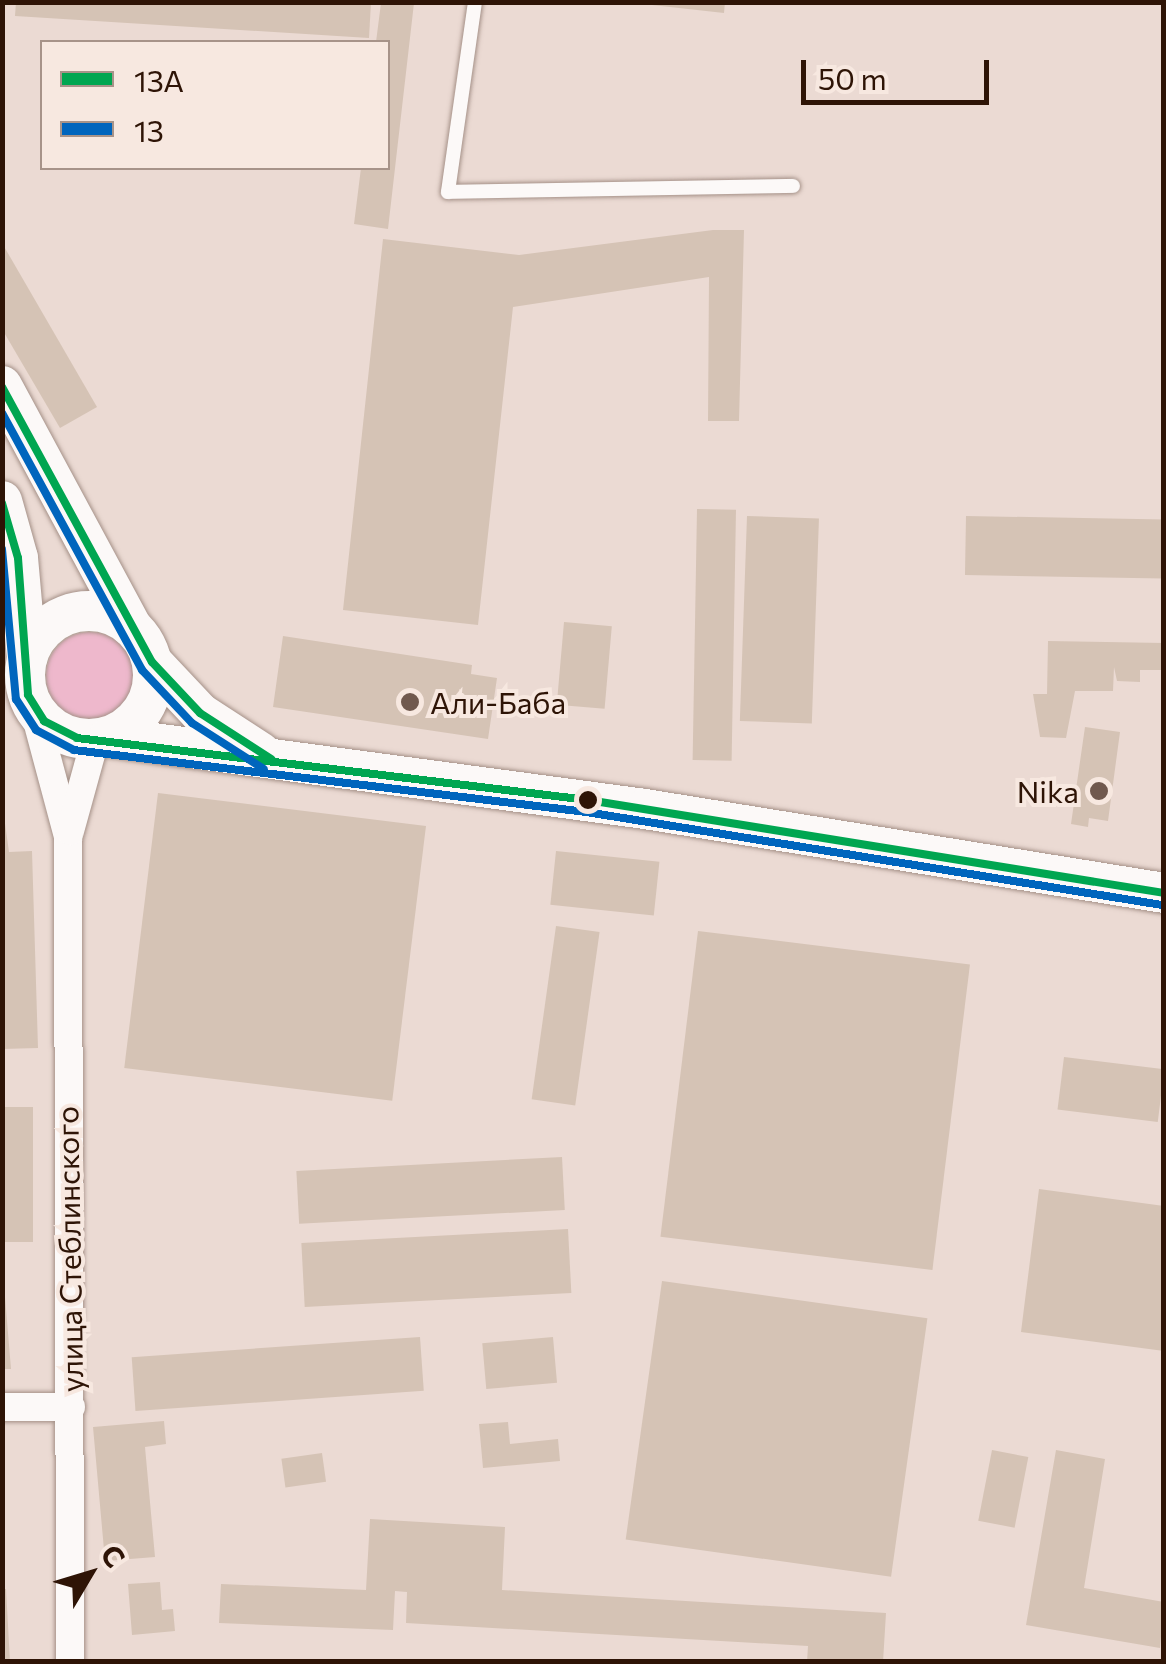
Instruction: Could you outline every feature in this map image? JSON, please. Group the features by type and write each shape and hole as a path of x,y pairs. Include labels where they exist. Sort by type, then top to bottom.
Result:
{"main road":[{"path":"2,386 142,645 150,699 126,728 102,738"},
{"path":"2,501 18,558 33,706 59,732 645,809 1164,893"},
{"path":"27,658 43,630 71,614 104,612 142,645 200,713 272,760"}],"street":[{"path":"33,706 68,837"},
{"path":"68,837 102,738"},
{"name":"улица Стеблинского","path":"68,837 70,1662"},
{"path":"2,1407 71,1406"}],"lane":[{"path":"475,2 448,192 793,186"}],"shaded area":[{"path":"90,632 107,635 121,645 131,659 131,693 121,707 107,717 90,720 73,717 59,707 49,693 46,676 49,659 59,645 73,635"}],"building":[{"path":"16,2 371,2 369,38 15,16"},
{"path":"625,2 725,2 724,13"},
{"path":"381,3 414,3 388,229 354,224 361,170 390,170 390,40 376,40"},
{"path":"713,230 744,230 739,421 708,421 709,277 513,307 478,625 343,610 383,239 519,255"},
{"path":"2,243 97,407 60,428 2,329"},
{"path":"697,509 736,510 732,761 693,760"},
{"path":"747,516 819,519 812,723 740,721"},
{"path":"966,516 1164,519 1163,578 965,575"},
{"path":"564,622 612,626 605,709 557,705"},
{"path":"283,636 472,665 471,674 497,678 488,739 273,707"},
{"path":"1048,641 1164,643 1164,670 1140,670 1140,682 1117,681 1114,667 1113,691 1075,691 1066,738 1040,737 1033,694 1047,694"},
{"path":"1085,727 1120,732 1108,821 1089,818 1088,827 1071,824"},
{"path":"158,793 426,826 392,1101 124,1068"},
{"path":"2,802 9,852 32,851 38,1048 2,1049"},
{"path":"556,851 659,862 654,916 550,905"},
{"path":"556,926 600,932 575,1105 532,1099"},
{"path":"698,931 970,964 932,1270 660,1237"},
{"path":"1064,1057 1164,1069 1158,1122 1058,1110"},
{"path":"2,1107 33,1107 33,1242 2,1242"},
{"path":"562,1157 565,1210 299,1224 296,1171"},
{"path":"1039,1189 1164,1206 1164,1351 1021,1332"},
{"path":"568,1229 571,1293 305,1307 301,1243"},
{"path":"2,1261 11,1369 2,1369"},
{"path":"662,1281 927,1318 891,1577 626,1539"},
{"path":"420,1337 424,1391 135,1411 132,1357"},
{"path":"553,1337 557,1383 486,1389 482,1343"},
{"path":"164,1421 166,1444 145,1447 155,1557 105,1561 93,1427"},
{"path":"508,1422 510,1444 558,1439 560,1461 483,1468 479,1424"},
{"path":"992,1450 1028,1457 1015,1528 978,1521"},
{"path":"1056,1450 1105,1459 1084,1588 1164,1602 1160,1648 1026,1625"},
{"path":"322,1453 326,1482 285,1487 281,1459"},
{"path":"370,1519 505,1527 502,1590 886,1613 883,1662 807,1662 808,1646 406,1623 407,1592 395,1591 393,1630 219,1623 221,1584 366,1590"},
{"path":"160,1582 162,1610 173,1609 175,1631 132,1635 128,1584"},
{"path":"2,1589 6,1589 10,1662 2,1662"}],"transit line":[{"name":"13А","path":"2,387 152,662 200,713 271,759"},
{"name":"13","path":"2,413 142,670 192,723 264,769"},
{"name":"13А","path":"2,503 18,558 28,695 44,721 77,738 588,800 1164,893"},
{"name":"13","path":"2,549 16,699 36,730 74,750 586,812 1162,905"}],"place":[{"name":"Али-Баба","path":"410,702"},
{"name":"Nika","path":"1099,791"}]}
